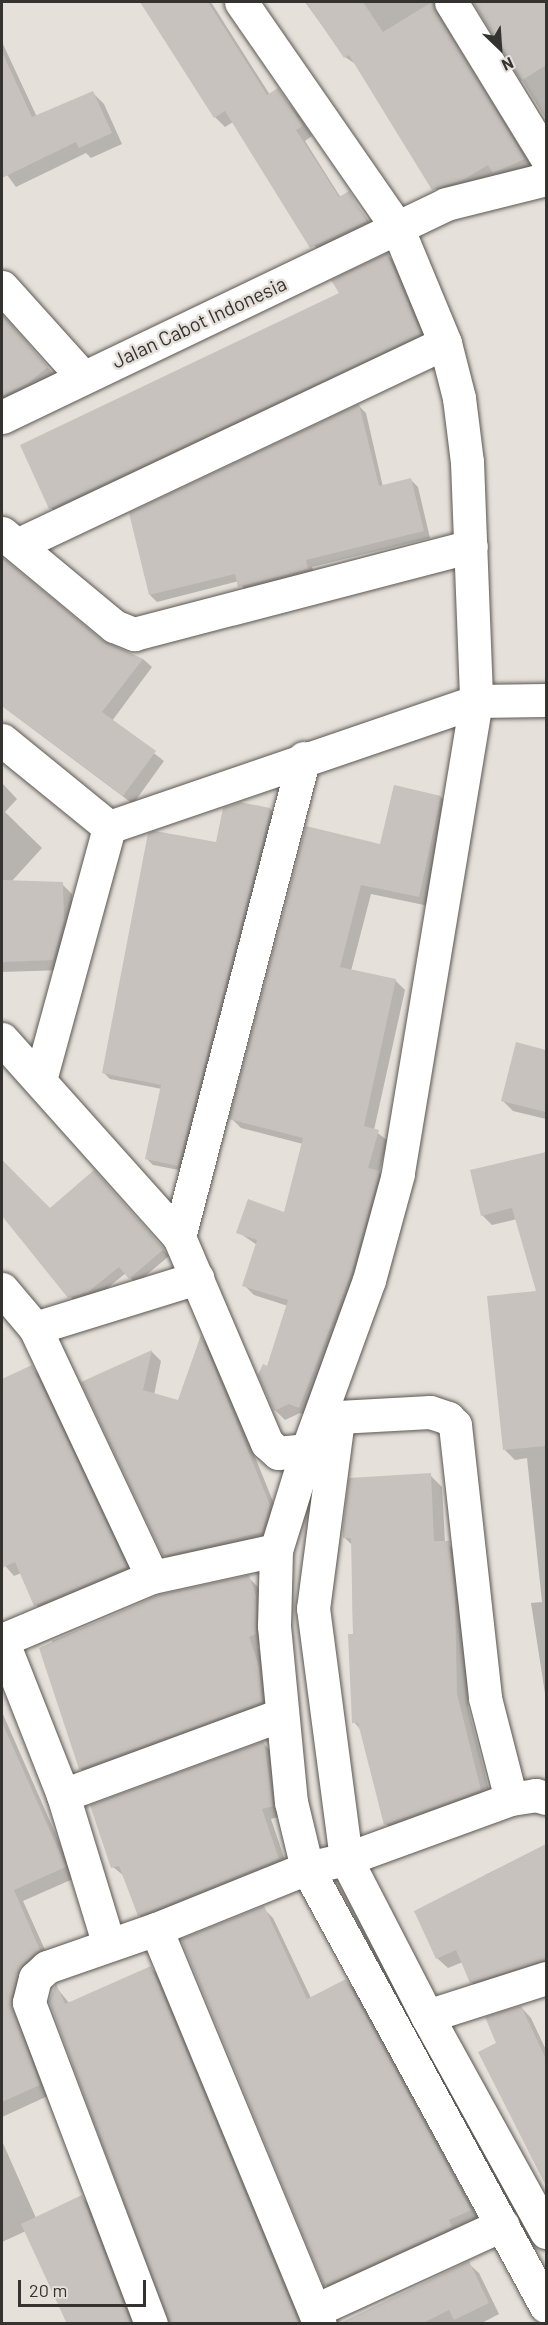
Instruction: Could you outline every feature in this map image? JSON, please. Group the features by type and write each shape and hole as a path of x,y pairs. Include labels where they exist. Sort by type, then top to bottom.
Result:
{"street":[{"path":"241,2 397,227 444,344 459,398 471,546 476,701 398,1174 329,1419 313,1608 346,1858 427,2016 546,2232"},
{"path":"451,2 546,157"},
{"name":"Jalan Cabot Indonesia","path":"2,417 397,227 475,194 546,179"},
{"path":"2,287 83,377"},
{"path":"444,344 9,539 114,626 134,634 471,546"},
{"path":"109,826 476,701 546,700"},
{"path":"2,740 109,826"},
{"path":"180,1237 304,758"},
{"path":"40,1080 109,826"},
{"path":"2,1040 180,1237 267,1443 278,1453 307,1450"},
{"path":"152,1577 14,1308 197,1278"},
{"path":"329,1419 430,1412 448,1418 455,1425 471,1540 485,1698 510,1799"},
{"path":"329,1419 307,1450 276,1550 274,1626 281,1715 296,1830 307,1868 546,2306"},
{"path":"108,1942 63,1795 2,1640 152,1577 276,1550"},
{"path":"63,1795 281,1715"},
{"path":"151,2324 29,2002 31,1984 47,1967 108,1942 156,1929 307,1868 346,1858 510,1799 536,1795 546,1798"},
{"path":"156,1929 318,2317 502,2225"},
{"path":"427,2016 546,1978"},
{"path":"475,2175 506,2158"}],"building":[{"path":"140,2 208,2 267,95 278,88 289,104 303,126 296,130 339,197 349,191 367,221 310,248 225,111 214,118"},
{"path":"306,2 363,2 383,32 432,2 525,159 493,173 488,165 463,180 432,190 349,55 344,58"},
{"path":"473,2 546,2 546,65 521,81"},
{"path":"2,52 32,117 93,91 112,133 79,148 76,142 2,178"},
{"path":"387,253 421,334 49,509 20,445 339,293 331,280"},
{"path":"2,314 48,367 27,384 2,396"},
{"path":"359,404 379,486 411,478 424,531 306,560 308,569 238,587 235,574 149,595 129,513"},
{"path":"2,557 102,640 143,659 102,712 156,751 123,796 2,706"},
{"path":"394,785 441,796 419,897 361,885 340,967 396,979 364,1126 379,1130 368,1168 380,1171 351,1274 299,1408 289,1404 274,1411 258,1375 263,1364 267,1366 288,1300 242,1286 257,1240 236,1233 248,1199 284,1212 303,1138 229,1119 306,826 380,844"},
{"path":"240,802 270,808 269,816 178,1166 145,1159 161,1085 102,1073 148,833 155,831 216,842 223,808"},
{"path":"2,880 63,882 64,920 53,960 2,962"},
{"path":"516,1042 546,1050 546,1112 501,1101"},
{"path":"546,1152 546,1446 503,1450 487,1296 536,1291 512,1208 481,1216 470,1170"},
{"path":"2,1160 50,1208 94,1170 164,1249 129,1279 119,1267 88,1292 68,1298 2,1216"},
{"path":"201,1335 270,1505 262,1532 163,1556 81,1382 152,1350 143,1390 178,1400"},
{"path":"32,1365 127,1567 34,1606 15,1562 2,1568 2,1379"},
{"path":"431,1473 434,1541 449,1541 455,1597 457,1694 481,1790 384,1825 358,1723 352,1723 348,1634 353,1634 351,1538 343,1538 349,1478"},
{"path":"249,1575 256,1596 256,1634 249,1637 259,1666 262,1702 79,1769 39,1648 158,1595"},
{"path":"2,1722 66,1867 14,1890 40,1950 22,1965 11,1998 40,2085 2,2102"},
{"path":"264,1741 273,1806 262,1809 279,1859 138,1916 119,1866 111,1868 90,1805"},
{"path":"546,1844 546,1960 470,1983 456,1950 436,1959 414,1911"},
{"path":"264,1906 307,1999 346,1979 471,2210 449,2220 452,2227 324,2286 181,1939"},
{"path":"151,1966 299,2324 169,2324 49,2001 56,1984 65,2004"},
{"path":"521,2006 546,2059 546,2186 478,2052 496,2043 485,2017"},
{"path":"82,2195 131,2324 67,2324 21,2224"},
{"path":"469,2261 489,2303 454,2320 449,2310 421,2324 338,2324"}]}
